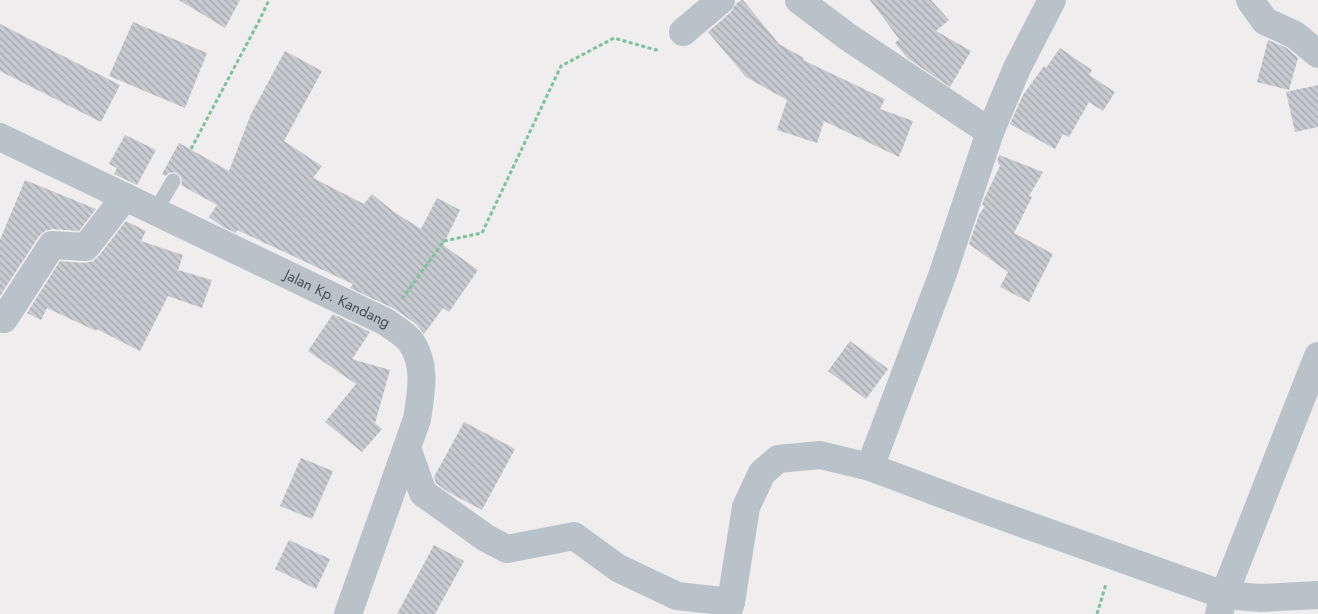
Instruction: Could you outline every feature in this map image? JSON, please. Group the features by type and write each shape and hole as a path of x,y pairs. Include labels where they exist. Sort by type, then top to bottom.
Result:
{"street":[{"path":"682,32 721,0"},
{"path":"799,0 848,37 990,132"},
{"path":"870,466 942,276 990,132 1017,68 1052,0"},
{"path":"1250,0 1265,21 1295,35 1318,54"},
{"name":"Jalan Kp. Kandang","path":"0,137 386,322 410,340 420,357 422,385 417,419 348,614"},
{"path":"0,317 4,319 52,245 86,247 125,197"},
{"path":"1222,604 1318,356"},
{"path":"407,448 423,493 486,538 506,549 574,536 618,568 677,596 729,608 746,507 762,473 778,459 820,454 870,466 1222,604 1261,598 1318,595"}],"lane":[{"path":"155,212 173,181"}],"path":[{"path":"191,149 260,21 269,0"},
{"path":"386,322 444,241 482,233 561,66 614,38 656,50 682,32"}],"building":[{"path":"179,0 240,0 225,28"},
{"path":"743,0 779,44 804,58 803,60 885,99 880,109 913,121 899,157 824,121 817,143 777,130 787,100 746,77 708,32 731,12"},
{"path":"870,0 931,0 949,20 936,31 971,51 950,87 907,58 895,43 899,39"},
{"path":"133,22 207,53 185,108 109,76"},
{"path":"0,24 120,85 101,122 0,71"},
{"path":"1268,40 1287,48 1298,58 1289,90 1257,82"},
{"path":"1060,48 1092,70 1089,75 1115,92 1103,111 1089,102 1069,137 1063,134 1055,149 1010,124 1023,95"},
{"path":"285,51 322,71 284,141 322,166 313,178 364,204 372,194 394,212 421,229 437,198 460,210 443,245 478,270 449,312 443,308 424,334 416,324 395,309 350,288 353,284 237,230 236,233 223,227 209,217 217,205 181,185 181,177 177,173 169,173 165,176 162,174 179,143 229,171 251,114"},
{"path":"1318,85 1318,127 1295,132 1286,92"},
{"path":"125,135 156,150 137,185 114,174 117,168 109,164"},
{"path":"999,155 1043,172 1029,196 1032,197 1014,233 1053,254 1029,302 1000,287 1008,272 969,244 979,215 985,206 982,205 984,199 1000,166 997,161"},
{"path":"25,180 96,209 79,231 52,229 45,231 39,236 0,296 0,240"},
{"path":"126,221 146,231 141,241 183,255 178,270 212,280 202,308 168,296 140,351 97,329 96,331 47,308 41,320 27,313 60,261 85,263 93,261"},
{"path":"333,314 370,332 352,359 390,370 375,423 382,429 362,452 325,422 356,384 308,351"},
{"path":"850,341 888,369 866,399 828,371"},
{"path":"464,422 515,449 482,510 448,492 436,483 434,477"},
{"path":"301,458 333,471 312,519 280,506"},
{"path":"289,540 330,559 316,589 275,569"},
{"path":"434,545 464,561 435,614 397,614"}]}
